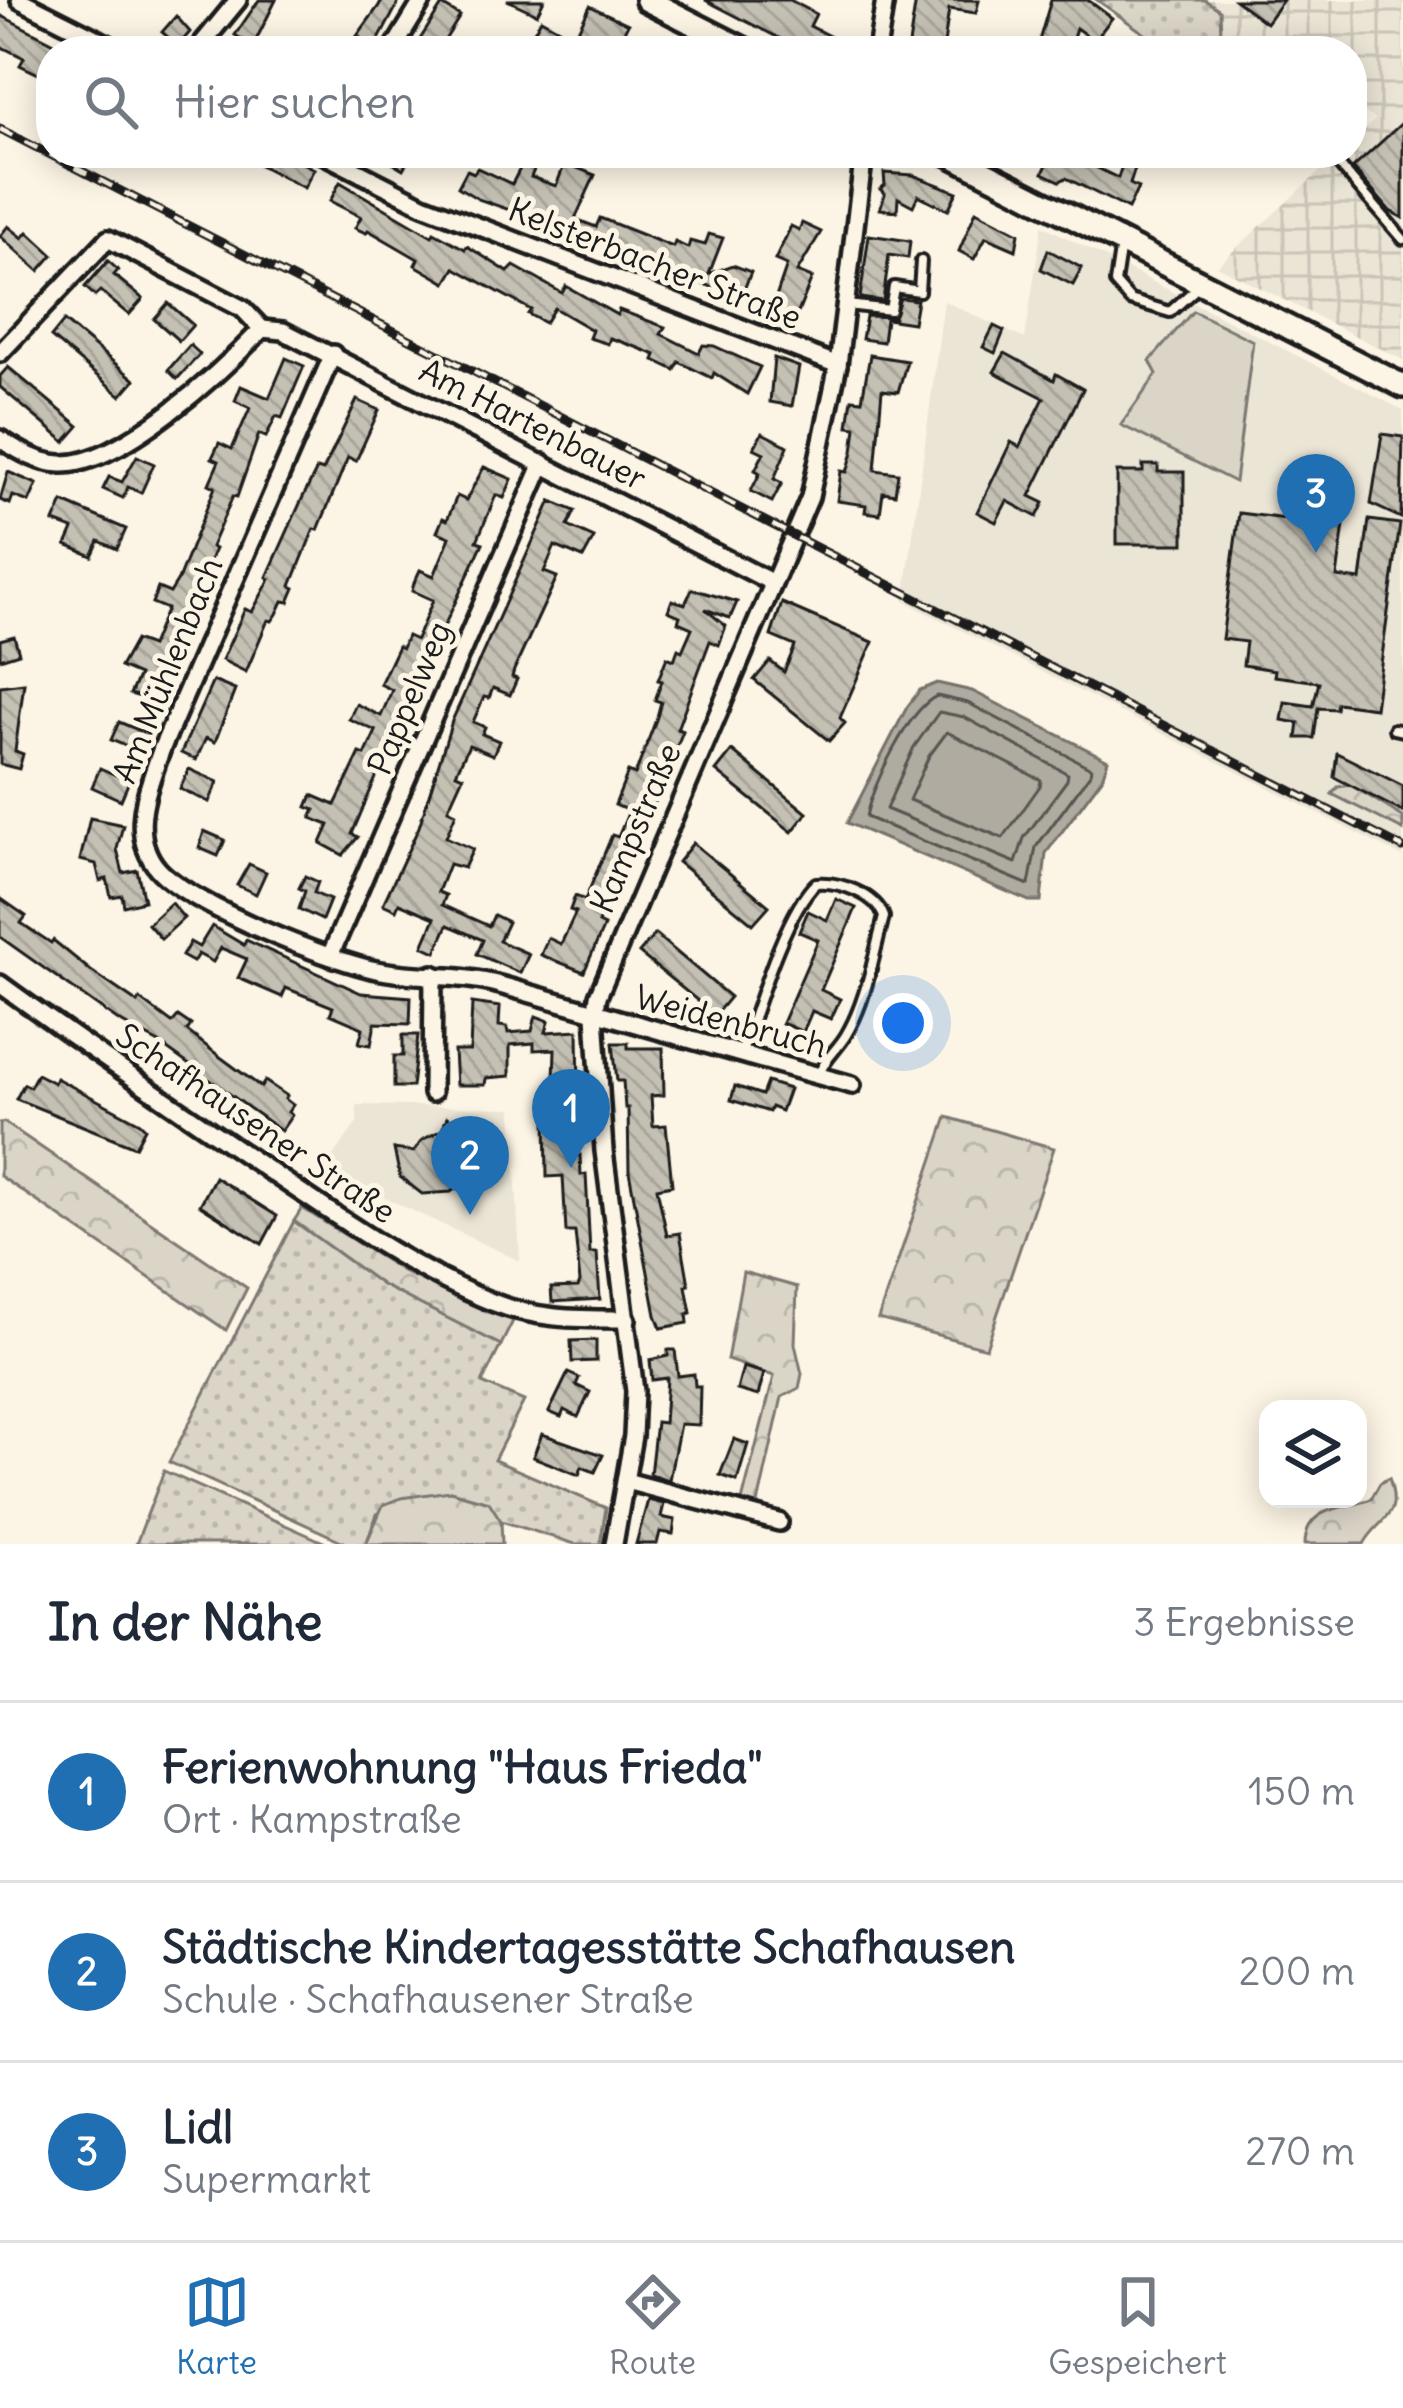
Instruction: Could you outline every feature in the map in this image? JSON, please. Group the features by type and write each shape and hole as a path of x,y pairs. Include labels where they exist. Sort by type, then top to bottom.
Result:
{"main road":[{"path":"647,0 718,36"},
{"path":"976,168 1403,386"}],"street":[{"path":"20,0 91,36"},
{"path":"208,36 238,0"},
{"path":"401,36 423,0"},
{"path":"879,36 884,0"},
{"name":"Kelsterbacher Straße","path":"353,168 423,205 838,365"},
{"name":"Kampstraße","path":"614,1544 635,1391 606,1174 595,1015 603,980 810,496 838,365 862,168"},
{"name":"Am Hartenbauer","path":"0,353 108,239 243,309 262,329 283,331 333,354 773,583"},
{"path":"0,439 32,458 58,464 91,460 189,398 262,329"},
{"name":"Am Mühlenbach","path":"333,354 162,748 144,799 142,837 158,868 193,894 330,956 382,971 496,984 595,1015"},
{"name":"Pappelweg","path":"330,956 543,463"},
{"path":"432,1093 433,974"},
{"name":"Schafhausener Straße","path":"0,984 301,1193 435,1275 494,1303 531,1313 566,1319 627,1319"},
{"name":"Weidenbruch","path":"595,1015 852,1085"},
{"path":"626,1480 778,1522"}],"lane":[{"path":"1342,168 1403,239"},
{"path":"1122,242 1115,283 1130,300 1170,313 1202,283"},
{"path":"845,304 890,310 894,287 920,291 921,261"},
{"path":"741,1055 761,994 803,900 816,883 834,884 876,902 884,917 864,993 844,1039 826,1057 818,1076"}],"shaded area":[{"path":"1205,0 1403,0 1403,360 1217,266 1324,168 1367,168 1367,128 1376,119 1367,114 1367,36 1221,36 1220,10"},
{"path":"1042,225 1403,410 1403,817 1351,785 1332,794 1403,830 1403,857 904,601 944,301 1025,339"},
{"path":"357,1105 512,1108 520,1261 324,1169 357,1123"}],"green space":[{"path":"1097,0 1205,0 1220,10 1221,36 1148,36"},
{"path":"1193,311 1253,341 1235,482 1121,425 1157,374 1150,361"},
{"path":"1351,785 1403,817 1403,830 1332,794 1338,787"},
{"path":"947,1117 1054,1148 986,1348 878,1319"},
{"path":"0,1123 247,1288 226,1330 0,1176"},
{"path":"302,1208 407,1274 513,1321 501,1345 382,1285 294,1221"},
{"path":"294,1221 382,1285 501,1345 482,1383 524,1401 494,1460 606,1508 600,1544 575,1544 501,1521 488,1502 450,1491 377,1514 366,1544 348,1544 169,1462"},
{"path":"743,1272 797,1287 795,1344 802,1374 799,1388 782,1397 756,1513 740,1509 774,1376 727,1360"},
{"path":"164,1471 328,1544 136,1544"},
{"path":"1389,1478 1391,1510 1364,1544 1305,1544 1307,1531 1319,1516 1339,1508 1367,1508 1367,1500"},
{"path":"450,1491 489,1502 501,1521 502,1544 366,1544 383,1505"}],"water":[{"path":"937,683 972,691 1108,760 1102,778 1046,853 1041,901 1029,901 847,823 907,707 920,690"}],"building":[{"path":"259,0 276,0 258,36 235,35"},
{"path":"383,0 400,0 381,36 357,36"},
{"path":"507,0 544,0 537,14"},
{"path":"705,0 790,0 816,14 810,26 829,36 775,36"},
{"path":"916,0 979,0 976,13 949,9 945,36 910,36"},
{"path":"1051,0 1088,0 1112,18 1098,36 1087,36 1076,28 1074,36 1040,36"},
{"path":"1235,0 1283,0 1266,23"},
{"path":"442,5 460,16 447,36 422,36"},
{"path":"590,6 628,24 622,36 591,36 578,30"},
{"path":"0,15 41,36 36,36 36,73 20,65 24,58 0,46"},
{"path":"176,16 190,32 167,36 162,32"},
{"path":"541,19 571,36 531,36"},
{"path":"1403,122 1403,218 1390,211 1353,168 1367,168 1367,155"},
{"path":"266,168 314,169 304,188"},
{"path":"477,168 512,184 520,168 535,168 531,177 556,186 563,168 595,175 575,219 596,227 600,218 673,247 675,242 688,248 690,241 705,245 709,234 723,238 709,274 733,265 751,272 743,292 734,288 731,297 717,293 710,286 478,199 458,187 467,170 474,173"},
{"path":"1045,168 1097,168 1118,178 1121,168 1135,168 1130,184 1138,188 1128,209 1066,178 1060,181 1043,173"},
{"path":"884,173 913,175 957,192 948,210 918,195 913,206 898,198 897,211 880,209"},
{"path":"340,182 432,236 434,232 467,246 508,272 514,266 562,293 566,286 617,315 619,310 665,327 661,334 699,353 703,345 714,346 760,367 747,394 714,373 712,378 679,362 675,370 636,347 610,338 608,344 589,338 592,330 554,308 545,323 528,314 531,310 455,268 446,283 415,265 418,259 368,230 355,228 361,217 330,201"},
{"path":"976,211 1019,233 1016,250 986,237 974,259 959,251"},
{"path":"802,223 821,232 797,272 812,278 793,325 771,312 787,265 775,260 791,226 799,230"},
{"path":"8,226 23,238 28,232 53,255 39,271 0,236"},
{"path":"869,235 910,241 908,258 889,255 883,301 860,298"},
{"path":"1048,250 1082,268 1073,285 1041,269"},
{"path":"108,261 118,270 114,275 143,299 129,315 100,291 95,296 85,287"},
{"path":"900,298 917,300 913,323 886,319 883,342 862,339 866,316 894,317"},
{"path":"168,303 193,325 179,341 154,319"},
{"path":"64,321 135,380 121,396 51,337"},
{"path":"994,326 1004,331 995,353 983,347"},
{"path":"190,345 200,354 177,379 168,370"},
{"path":"1005,353 1054,380 1056,374 1083,389 1030,496 1044,503 1037,517 1007,501 996,522 977,512 1011,442 1020,447 1044,398 994,372"},
{"path":"870,355 907,361 898,392 882,390 875,470 898,473 895,494 883,492 880,514 865,512 866,505 837,501 841,471 847,472 853,452 856,427 848,426 852,399 862,400"},
{"path":"286,358 304,366 282,418 276,416 266,437 259,434 237,497 233,496 211,547 215,549 180,620 182,626 175,642 170,640 152,682 167,688 161,703 130,694 139,675 120,667 135,640 151,646 167,609 152,603 158,588 170,593 178,580 215,487 209,484 219,461 212,458 219,443 232,449 250,408 235,401 241,386 269,398"},
{"path":"774,358 799,367 792,406 770,402"},
{"path":"8,367 79,426 65,442 0,387 0,376"},
{"path":"357,400 379,410 356,461 348,457 318,530 314,529 289,602 283,601 272,621 268,620 246,672 222,660 245,609 252,612 270,579 302,499 317,469 323,471"},
{"path":"762,433 788,446 774,479 782,483 772,502 751,491 764,453 754,448"},
{"path":"1382,434 1403,437 1401,518 1371,504"},
{"path":"137,456 154,464 141,493 128,487 123,498 103,489 109,477 122,482"},
{"path":"1305,459 1317,461 1314,488 1302,487"},
{"path":"1143,465 1158,465 1158,472 1184,472 1184,544 1117,544 1117,472 1143,472"},
{"path":"484,467 512,479 504,498 496,495 477,541 483,543 352,834 358,837 343,855 321,843 329,825 311,818 315,810 307,807 312,795 335,805 360,753 365,755 376,731 349,719 356,704 381,716 392,690 380,684 398,646 402,648 407,636 416,640 433,600 412,591 414,583 420,570 434,576 450,537 437,532 443,518 447,520 457,496 466,500"},
{"path":"8,472 37,484 29,502 13,496 10,504 0,500"},
{"path":"551,501 575,511 568,526 594,538 583,558 555,546 544,572 557,577 514,670 512,677 517,679 510,695 493,688 489,698 484,697 473,722 485,727 482,734 499,741 493,755 469,745 456,773 463,776 448,809 456,813 446,837 473,849 464,868 449,864 438,892 446,895 442,905 489,926 494,915 508,922 499,941 529,954 520,973 477,954 483,940 448,925 436,952 423,946 435,918 399,903 396,910 383,904 419,827 452,721"},
{"path":"63,502 126,529 117,549 99,541 92,556 66,545 73,529 54,522"},
{"path":"1239,513 1294,520 1295,514 1345,517 1337,577 1361,580 1369,520 1400,524 1375,708 1337,703 1336,709 1318,708 1314,738 1297,738 1299,723 1282,720 1285,702 1313,706 1319,682 1274,676 1275,670 1243,665 1246,642 1222,639"},
{"path":"692,589 737,602 730,618 705,609 726,626 719,645 710,641 677,729 683,731 637,845 631,842 584,972 541,955 548,938 561,944 576,912 570,910 575,896 585,900 612,835 618,837 629,811 615,805 628,772 635,775 657,717 661,702 655,700 662,681 658,680 667,657 674,660 678,649 682,651 692,628 668,611 672,600 685,604"},
{"path":"782,603 873,642 840,718 845,723 829,741 754,680 770,661 784,672 795,646 771,636"},
{"path":"14,636 19,653 0,659 0,640"},
{"path":"213,681 235,690 215,742 206,738 196,760 181,753"},
{"path":"24,683 15,751 23,754 19,769 0,764 0,686"},
{"path":"119,722 148,734 140,752 111,740"},
{"path":"732,751 807,813 792,832 716,771"},
{"path":"1337,753 1403,786 1403,812 1334,777"},
{"path":"100,768 129,781 121,800 92,787"},
{"path":"189,769 218,782 209,802 180,789"},
{"path":"90,818 123,825 117,849 123,873 137,870 144,901 124,906 122,895 111,897 107,879 100,881 96,864 80,860"},
{"path":"204,831 225,840 218,856 199,848"},
{"path":"693,843 769,906 753,924 678,862"},
{"path":"249,864 266,872 256,894 237,885"},
{"path":"305,876 318,882 314,893 330,900 322,920 299,909 305,891 299,888"},
{"path":"0,898 26,916 21,923 53,940 138,1003 140,999 172,1023 178,1016 191,1025 187,1031 261,1087 265,1081 287,1096 292,1115 281,1131 0,937"},
{"path":"836,899 856,908 821,990 840,999 831,1019 812,1011 803,1032 782,1023 818,940 799,932 808,911 827,920"},
{"path":"171,903 184,918 161,939 148,924"},
{"path":"212,926 244,945 246,940 361,993 411,997 410,1024 375,1023 371,1045 359,1043 363,1028 330,1014 333,1007 286,988 282,997 238,978 247,959 221,948 213,962 198,954 193,962 182,956 190,942 199,947"},
{"path":"655,934 730,997 715,1015 639,953"},
{"path":"472,1003 500,1007 499,1026 507,1027 508,1033 532,1031 536,1016 549,1021 546,1032 578,1030 575,1156 580,1155 581,1175 586,1174 590,1253 597,1253 600,1299 552,1302 551,1288 578,1287 580,1282 575,1232 566,1232 563,1176 547,1177 546,1113 553,1113 555,1049 534,1050 534,1043 510,1045 510,1076 486,1078 485,1085 456,1085 454,1051 470,1051"},
{"path":"403,1035 418,1035 412,1087 394,1087 394,1056 403,1056"},
{"path":"613,1043 663,1048 664,1095 651,1096 653,1126 666,1125 672,1185 657,1188 667,1235 680,1233 689,1285 688,1323 661,1328 656,1315 629,1171 628,1108 623,1081 617,1081"},
{"path":"37,1074 54,1083 56,1078 140,1123 145,1128 135,1147 16,1099"},
{"path":"767,1082 789,1089 781,1111 731,1100 735,1086 762,1095"},
{"path":"447,1117 470,1137 473,1163 465,1180 451,1192 422,1194 400,1177 394,1149 414,1152 422,1140 442,1130"},
{"path":"215,1177 277,1216 262,1244 200,1205"},
{"path":"596,1340 596,1361 572,1362 571,1341"},
{"path":"668,1350 675,1350 678,1376 694,1374 695,1386 700,1386 699,1425 680,1424 669,1480 650,1475 656,1422 664,1423 667,1378 652,1380 650,1360 668,1356"},
{"path":"743,1367 764,1373 758,1396 737,1390"},
{"path":"568,1373 579,1378 576,1385 590,1392 578,1417 564,1410 561,1417 549,1412"},
{"path":"542,1434 603,1455 595,1472 582,1467 579,1475 533,1457"},
{"path":"734,1439 748,1444 737,1481 720,1475"},
{"path":"648,1500 664,1504 661,1517 675,1520 673,1534 660,1532 657,1544 636,1544"}],"railway":[{"path":"0,129 36,147"},
{"path":"76,168 1403,848"}],"place":[{"name":"Lidl","path":"1316,553"},
{"name":"Ferienwohnung \"Haus Frieda\"","path":"571,1168"},
{"name":"Städtische Kindertagesstätte Schafhausen","path":"470,1215"}]}
